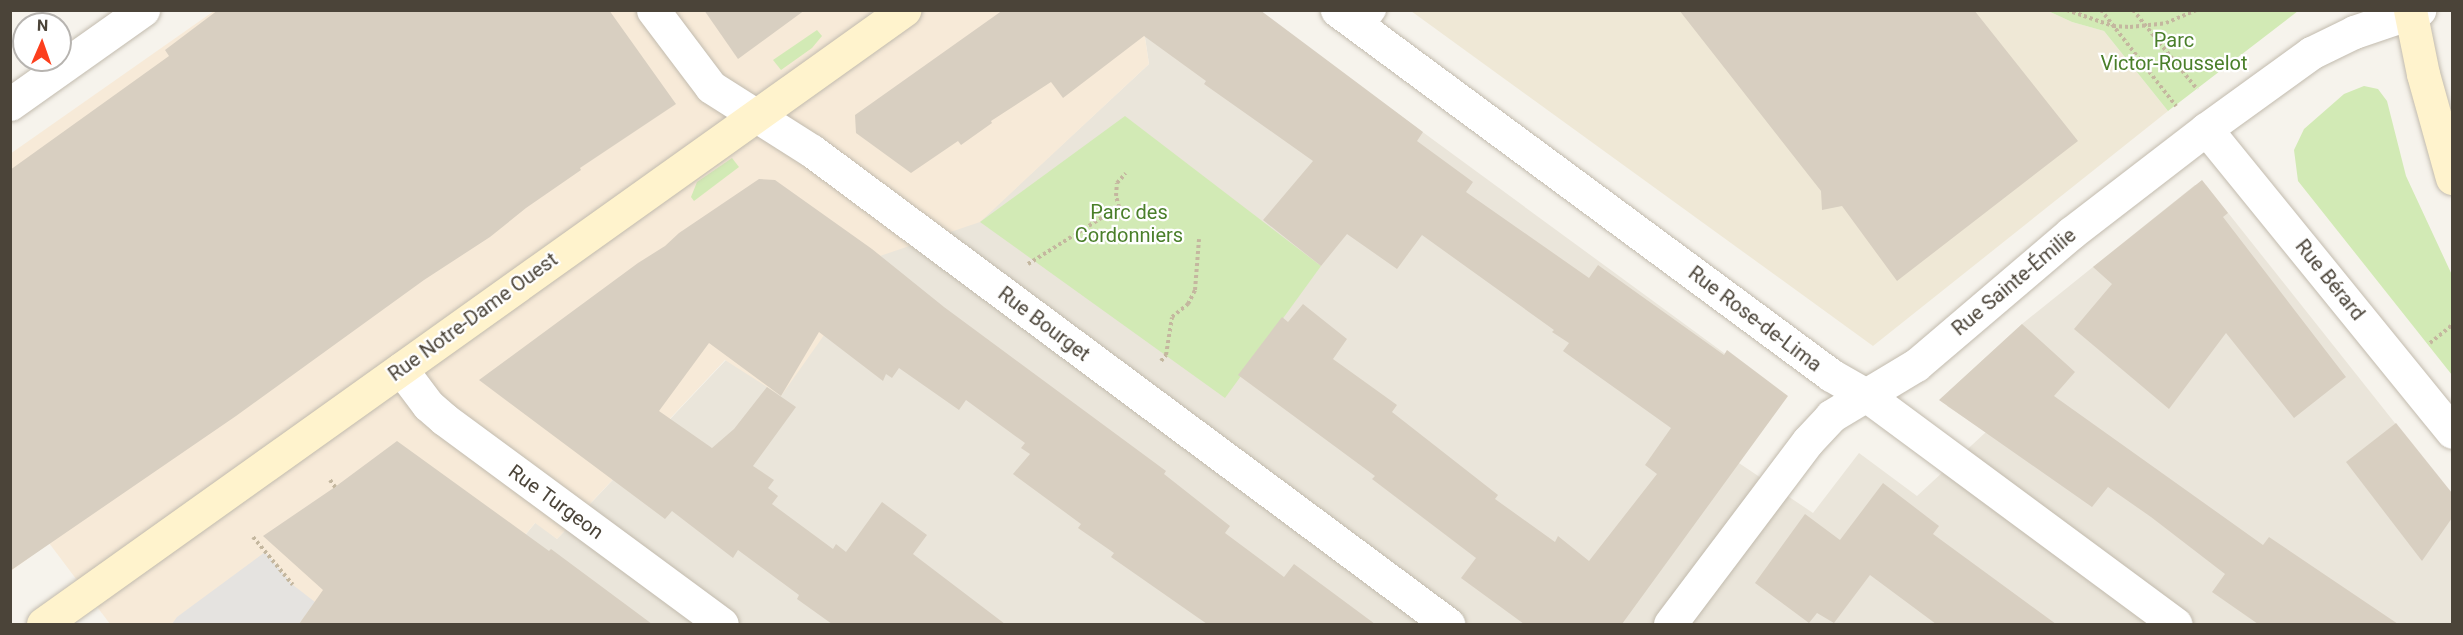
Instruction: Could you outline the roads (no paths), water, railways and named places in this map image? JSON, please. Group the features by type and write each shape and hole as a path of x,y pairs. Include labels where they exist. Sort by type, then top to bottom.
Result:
{"main road":[{"name":"Rue Notre-Dame Ouest","path":"43,624 904,10"},
{"path":"2413,11 2423,74 2452,178"}],"street":[{"path":"10,104 143,10"},
{"name":"Rue Bourget","path":"653,10 711,87 812,151 1448,624"},
{"name":"Rue Sainte-Émilie","path":"1670,624 1816,432 1831,416 1916,365 2038,259 2206,129 2312,53 2354,32 2413,11"},
{"name":"Rue Rose-de-Lima","path":"1357,16 1831,375 1866,395 2175,624"},
{"name":"Rue Bérard","path":"2206,129 2452,432"},
{"name":"Rue Turgeon","path":"401,369 428,405 444,419 722,624"}],"park label":[{"name":"Parc Victor-Rousselot","path":"2174,52"},
{"name":"Parc des Cordonniers","path":"1129,224"}]}
